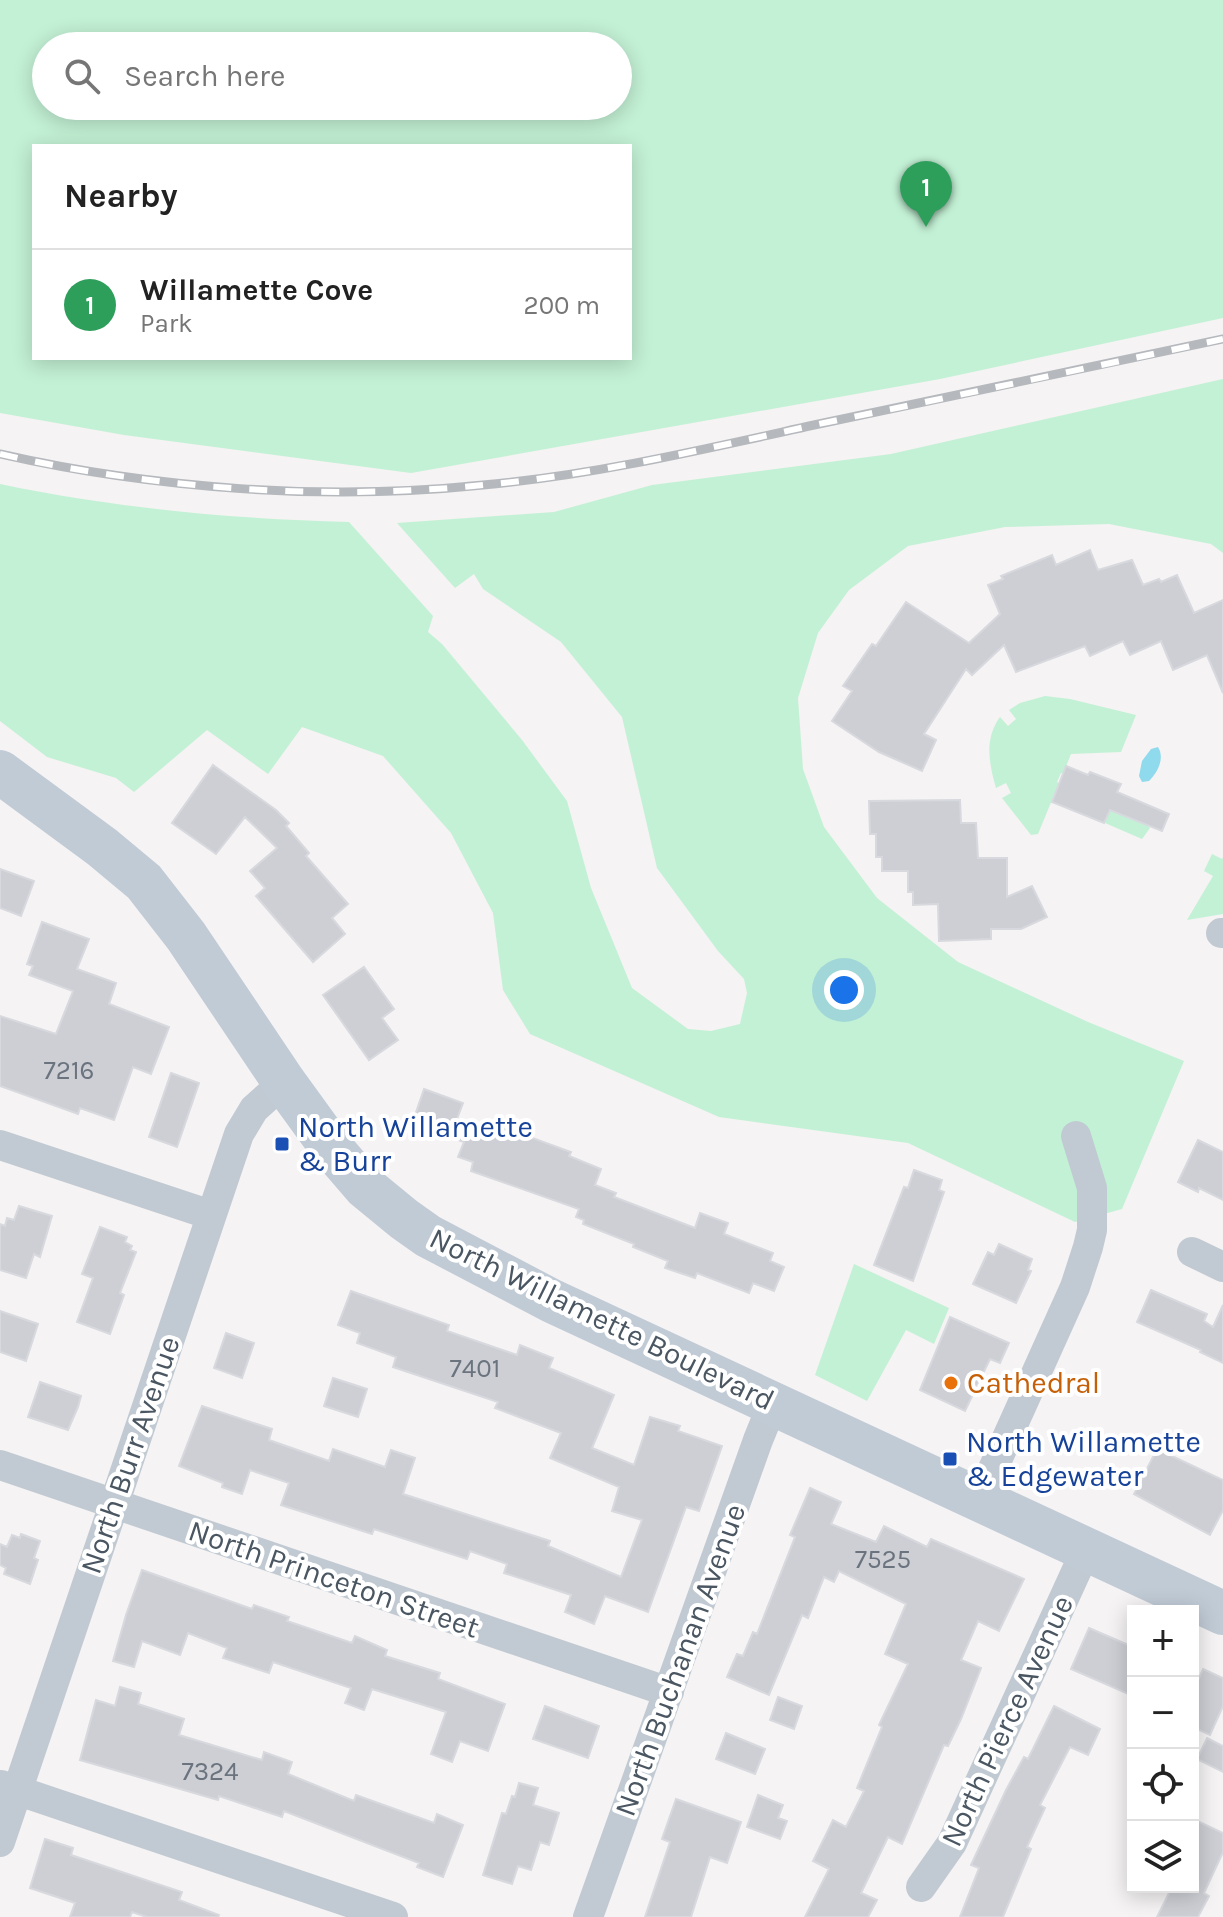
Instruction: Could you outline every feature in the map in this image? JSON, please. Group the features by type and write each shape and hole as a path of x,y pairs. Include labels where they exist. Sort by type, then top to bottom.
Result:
{"main road":[{"name":"North Willamette Boulevard","path":"0,772 113,855 144,882 186,936 334,1151 365,1187 428,1236 552,1301 1223,1613"}],"street":[{"name":"North Burr Avenue","path":"0,1842 9,1788 114,1504 245,1123 254,1109 284,1082"},
{"path":"979,1500 1075,1287 1088,1247 1092,1188 1076,1136"},
{"path":"0,1145 211,1215"},
{"path":"1192,1252 1223,1267"},
{"name":"North Buchanan Avenue","path":"588,1917 773,1403"},
{"name":"North Princeton Street","path":"0,1465 669,1692"},
{"name":"North Pierce Avenue","path":"921,1887 952,1843 1086,1550"},
{"path":"9,1788 393,1917"}],"green space":[{"path":"0,0 1223,0 1223,318 940,379 411,473 124,435 0,413"},
{"path":"1223,379 1223,553 1211,544 1109,524 1005,527 908,546 849,590 818,633 798,698 803,769 824,827 877,898 958,962 1088,1022 1184,1061 1122,1209 1075,1222 908,1143 719,1117 530,1034 503,990 493,913 451,833 383,756 302,727 268,774 207,730 134,792 116,778 47,757 0,721 0,484 86,500 173,511 349,522 433,616 428,632 442,644 522,740 567,801 591,888 632,988 688,1029 711,1031 740,1024 747,993 744,979 718,951 657,868 622,717 561,642 483,589 474,574 455,588 397,523 554,512 652,485 891,454"},
{"path":"1045,696 1136,715 1121,752 1071,754 1038,834 1031,835 1002,798 1011,793 1006,783 996,788 990,743 1000,717 1008,726 1016,719 1009,710 1020,703"},
{"path":"1110,810 1150,828 1142,839 1105,823"},
{"path":"1212,854 1223,857 1223,914 1187,920 1213,876 1204,871"},
{"path":"854,1264 949,1308 934,1344 906,1330 867,1401 815,1375"}],"water":[{"path":"1158,747 1161,760 1158,769 1149,781 1142,782 1139,776 1142,761 1151,749"}],"building":[{"path":"1090,550 1098,570 1132,560 1143,585 1177,575 1194,613 1223,600 1223,693 1207,655 1173,670 1161,641 1130,655 1123,641 1090,656 1085,646 1016,672 1004,645 972,675 966,669 924,734 936,740 922,771 879,752 832,721 852,691 843,686 906,602 969,643 1000,614 988,585 1003,579 1001,576 1052,555 1056,565"},
{"path":"213,765 276,810 289,823 286,826 309,853 306,856 348,904 332,918 345,934 313,962 256,896 265,888 250,871 277,848 245,817 216,854 172,823"},
{"path":"1066,766 1121,784 1117,792 1169,814 1162,831 1110,810 1104,823 1052,802"},
{"path":"960,800 961,823 976,823 978,858 1007,858 1007,897 1032,886 1047,917 1021,929 991,929 991,939 939,941 938,904 913,905 913,892 908,892 908,871 882,871 882,857 876,857 876,834 870,834 869,801"},
{"path":"0,869 34,881 21,916 0,908"},
{"path":"42,922 89,939 77,969 116,983 109,1004 169,1027 151,1074 133,1067 114,1120 80,1108 78,1114 0,1086 0,1016 56,1034 73,991 29,975 33,966 27,964"},
{"path":"364,967 394,1009 382,1018 398,1040 369,1060 323,995"},
{"path":"171,1073 199,1083 177,1147 149,1137"},
{"path":"424,1089 463,1103 457,1119 494,1131 497,1125 571,1152 569,1156 601,1169 595,1185 616,1193 614,1197 695,1228 700,1213 728,1223 724,1234 773,1253 770,1261 784,1267 774,1291 753,1283 749,1293 697,1273 695,1278 665,1268 668,1261 583,1224 584,1220 576,1217 579,1209 471,1171 473,1162 458,1157 464,1142 412,1124"},
{"path":"1198,1140 1223,1152 1223,1200 1178,1182"},
{"path":"914,1170 942,1180 939,1190 944,1192 913,1281 874,1265 904,1187 908,1188"},
{"path":"19,1206 52,1216 40,1257 34,1254 26,1278 0,1270 0,1224 5,1226 7,1218 14,1220"},
{"path":"100,1227 127,1237 125,1242 132,1246 130,1250 136,1252 120,1293 124,1295 110,1334 77,1322 93,1278 82,1274"},
{"path":"999,1244 1032,1259 1028,1270 1031,1271 1016,1303 973,1284 988,1252 994,1255"},
{"path":"1151,1290 1207,1314 1204,1321 1213,1327 1223,1305 1223,1363 1137,1322"},
{"path":"351,1291 449,1325 447,1331 517,1355 520,1345 553,1358 549,1368 614,1395 592,1448 634,1465 650,1417 680,1426 678,1431 722,1446 699,1511 686,1507 648,1612 605,1596 594,1624 565,1612 571,1595 504,1573 507,1564 470,1551 467,1559 374,1529 372,1534 281,1505 289,1483 250,1470 242,1494 179,1466 202,1406 272,1429 269,1440 329,1461 333,1449 385,1467 391,1450 415,1458 403,1494 550,1541 548,1546 621,1577 642,1520 612,1511 619,1487 550,1458 561,1433 495,1408 498,1402 393,1367 396,1357 357,1343 360,1333 338,1325"},
{"path":"0,1311 38,1324 26,1361 0,1352"},
{"path":"950,1317 1009,1343 1000,1363 990,1359 965,1411 920,1390"},
{"path":"226,1333 254,1343 242,1378 214,1368"},
{"path":"333,1378 367,1389 358,1417 324,1406"},
{"path":"40,1382 81,1396 68,1430 28,1417"},
{"path":"1157,1449 1223,1480 1223,1510 1210,1535 1134,1494"},
{"path":"810,1488 841,1502 831,1524 876,1542 884,1526 927,1547 931,1539 1024,1579 999,1631 978,1621 961,1660 981,1668 961,1719 948,1746 944,1745 902,1844 888,1837 861,1893 877,1900 868,1917 805,1917 829,1869 813,1861 833,1820 846,1827 864,1791 857,1788 882,1727 879,1725 908,1664 885,1654 906,1604 839,1571 834,1582 824,1577 808,1618 802,1615 769,1695 727,1677 737,1654 743,1656 753,1632 757,1634 795,1537 790,1535"},
{"path":"21,1534 40,1541 30,1584 4,1574 6,1568 0,1565 0,1544 7,1547 12,1535 20,1538"},
{"path":"142,1570 252,1609 254,1605 289,1617 287,1621 352,1643 355,1636 387,1650 385,1656 440,1673 438,1679 505,1704 488,1751 460,1741 452,1762 431,1754 446,1712 372,1689 364,1710 345,1703 351,1688 273,1662 269,1673 223,1658 227,1648 188,1633 180,1655 142,1641 134,1667 113,1661"},
{"path":"1089,1628 1127,1644 1127,1693 1071,1669"},
{"path":"1203,1669 1223,1678 1223,1706 1210,1735 1199,1730 1199,1678"},
{"path":"120,1687 141,1693 138,1704 184,1719 179,1735 262,1760 264,1752 292,1762 288,1774 354,1801 356,1795 434,1823 437,1814 463,1825 443,1877 417,1867 419,1863 284,1811 282,1817 219,1796 218,1800 80,1760 96,1700 115,1706"},
{"path":"778,1697 802,1706 794,1729 770,1720"},
{"path":"545,1706 599,1726 588,1758 533,1739"},
{"path":"1054,1706 1100,1729 1088,1755 1070,1747 1040,1805 1045,1808 1027,1847 1031,1849 1003,1917 960,1917 979,1868 971,1865 1006,1790 1024,1757 1028,1759"},
{"path":"726,1733 765,1749 755,1774 716,1759"},
{"path":"1207,1738 1223,1746 1223,1772 1199,1760"},
{"path":"519,1783 538,1788 533,1805 559,1813 549,1845 540,1842 531,1870 518,1866 512,1884 483,1875 502,1813 506,1814"},
{"path":"758,1795 783,1805 778,1818 787,1821 780,1839 747,1827"},
{"path":"676,1799 741,1822 727,1863 710,1857 691,1917 645,1917 670,1842 662,1839"},
{"path":"1199,1822 1223,1833 1223,1852 1204,1893 1209,1896 1198,1917 1157,1917 1169,1893 1199,1893"},
{"path":"45,1839 73,1848 71,1855 182,1892 179,1900 219,1915 147,1917 132,1912 130,1917 70,1917 75,1903 30,1888"}],"railway":[{"path":"0,454 118,476 240,489 363,492 483,485 567,475 650,460 1223,339"}],"place":[{"name":"Willamette Cove","path":"926,227"},
{"name":"North Willamette & Burr","path":"282,1144"},
{"name":"Cathedral","path":"951,1383"},
{"name":"North Willamette & Edgewater","path":"950,1459"}]}
